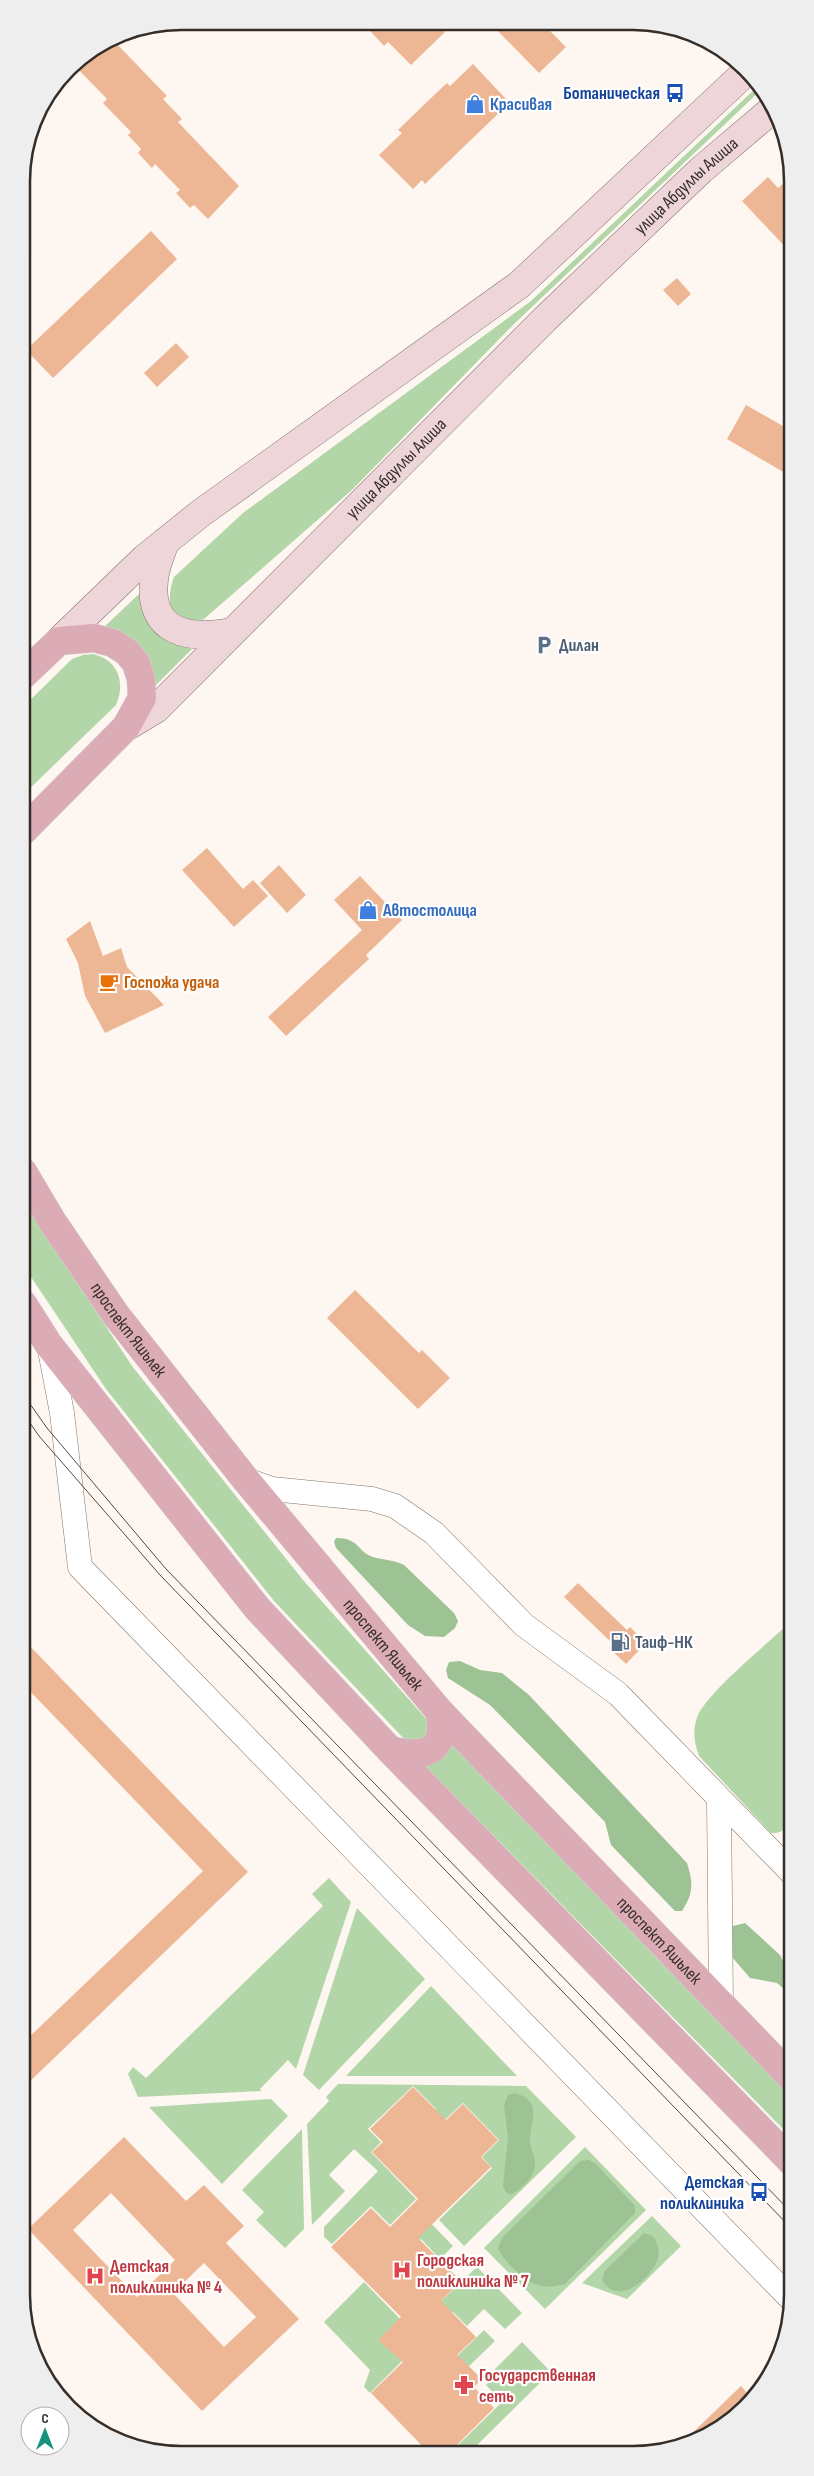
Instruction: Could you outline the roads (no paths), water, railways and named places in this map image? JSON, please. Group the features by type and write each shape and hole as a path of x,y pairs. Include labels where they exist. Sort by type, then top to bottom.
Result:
{"main road":[{"path":"30,668 145,558 201,513 519,286 742,76"},
{"name":"улица Абдуллы Алиша","path":"30,824 126,727 156,709 559,306 702,170 768,113"},
{"path":"165,542 154,578 154,599 158,615 170,628 189,635 210,636 231,632"},
{"path":"59,641 94,638 113,643 127,652 136,663 141,679 142,698 126,727"},
{"name":"проспект Яшьлек","path":"30,1184 52,1221 116,1315 246,1480 439,1711 784,2070"},
{"path":"30,1315 49,1345 257,1608 390,1750 784,2154"},
{"path":"390,1750 409,1755 427,1752 438,1742 442,1731 439,1711"}],"street":[{"path":"49,1345 62,1412 80,1567 784,2292"},
{"path":"246,1480 272,1489 372,1499 395,1506 434,1533 524,1625 618,1694 694,1769 719,1799 784,1865"},
{"path":"719,1799 722,2004"}],"tram line":[{"path":"30,1404 47,1428 166,1569 784,2205"},
{"path":"30,1423 39,1436 160,1575 784,2221"}],"place":[{"name":"Ботаническая","path":"675,93"},
{"name":"Красивая","path":"475,104"},
{"name":"Дилан","path":"544,645"},
{"name":"Автостолица","path":"368,910"},
{"name":"Госпожа удача","path":"109,982"},
{"name":"Таиф-НК","path":"620,1642"},
{"name":"Детская поликлиника","path":"759,2192"},
{"name":"Городская поликлиника № 7","path":"402,2270"},
{"name":"Детская поликлиника № 4","path":"95,2276"},
{"name":"Государственная сеть","path":"464,2385"}]}
